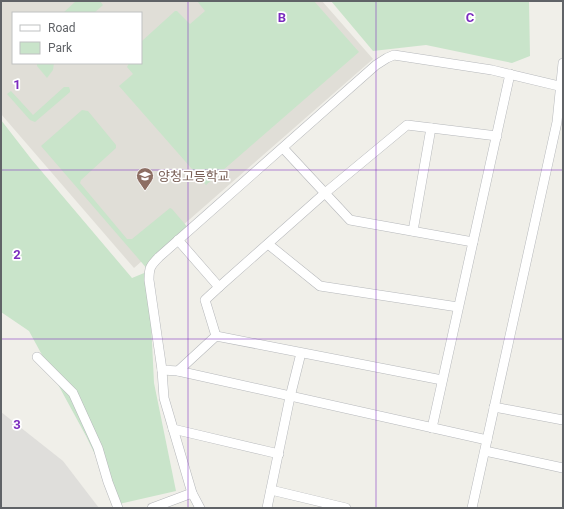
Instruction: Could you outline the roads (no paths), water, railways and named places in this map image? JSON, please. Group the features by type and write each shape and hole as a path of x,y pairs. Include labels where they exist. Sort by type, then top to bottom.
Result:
{"street":[{"path":"200,508 192,493 164,398 162,370 149,280 151,265 376,65 387,58 394,55 444,62 510,74 562,86"},
{"path":"472,508 558,122 563,63"},
{"path":"432,428 510,74"},
{"path":"216,336 205,300 325,193 407,125 496,136"},
{"path":"413,231 431,128"},
{"path":"283,148 350,220 473,242"},
{"path":"178,240 219,287"},
{"path":"268,244 320,286 458,307"},
{"path":"216,336 442,380"},
{"path":"178,371 216,336"},
{"path":"267,508 290,397 301,353"},
{"path":"37,357 73,393 98,448 108,482 118,508"},
{"path":"162,370 178,371 488,440"},
{"path":"494,408 563,420"},
{"path":"173,430 279,454"},
{"path":"485,451 563,468"},
{"path":"271,490 346,508"},
{"path":"152,508 192,493"}],"place":[{"name":"양청고등학교","path":"145,191"}]}
